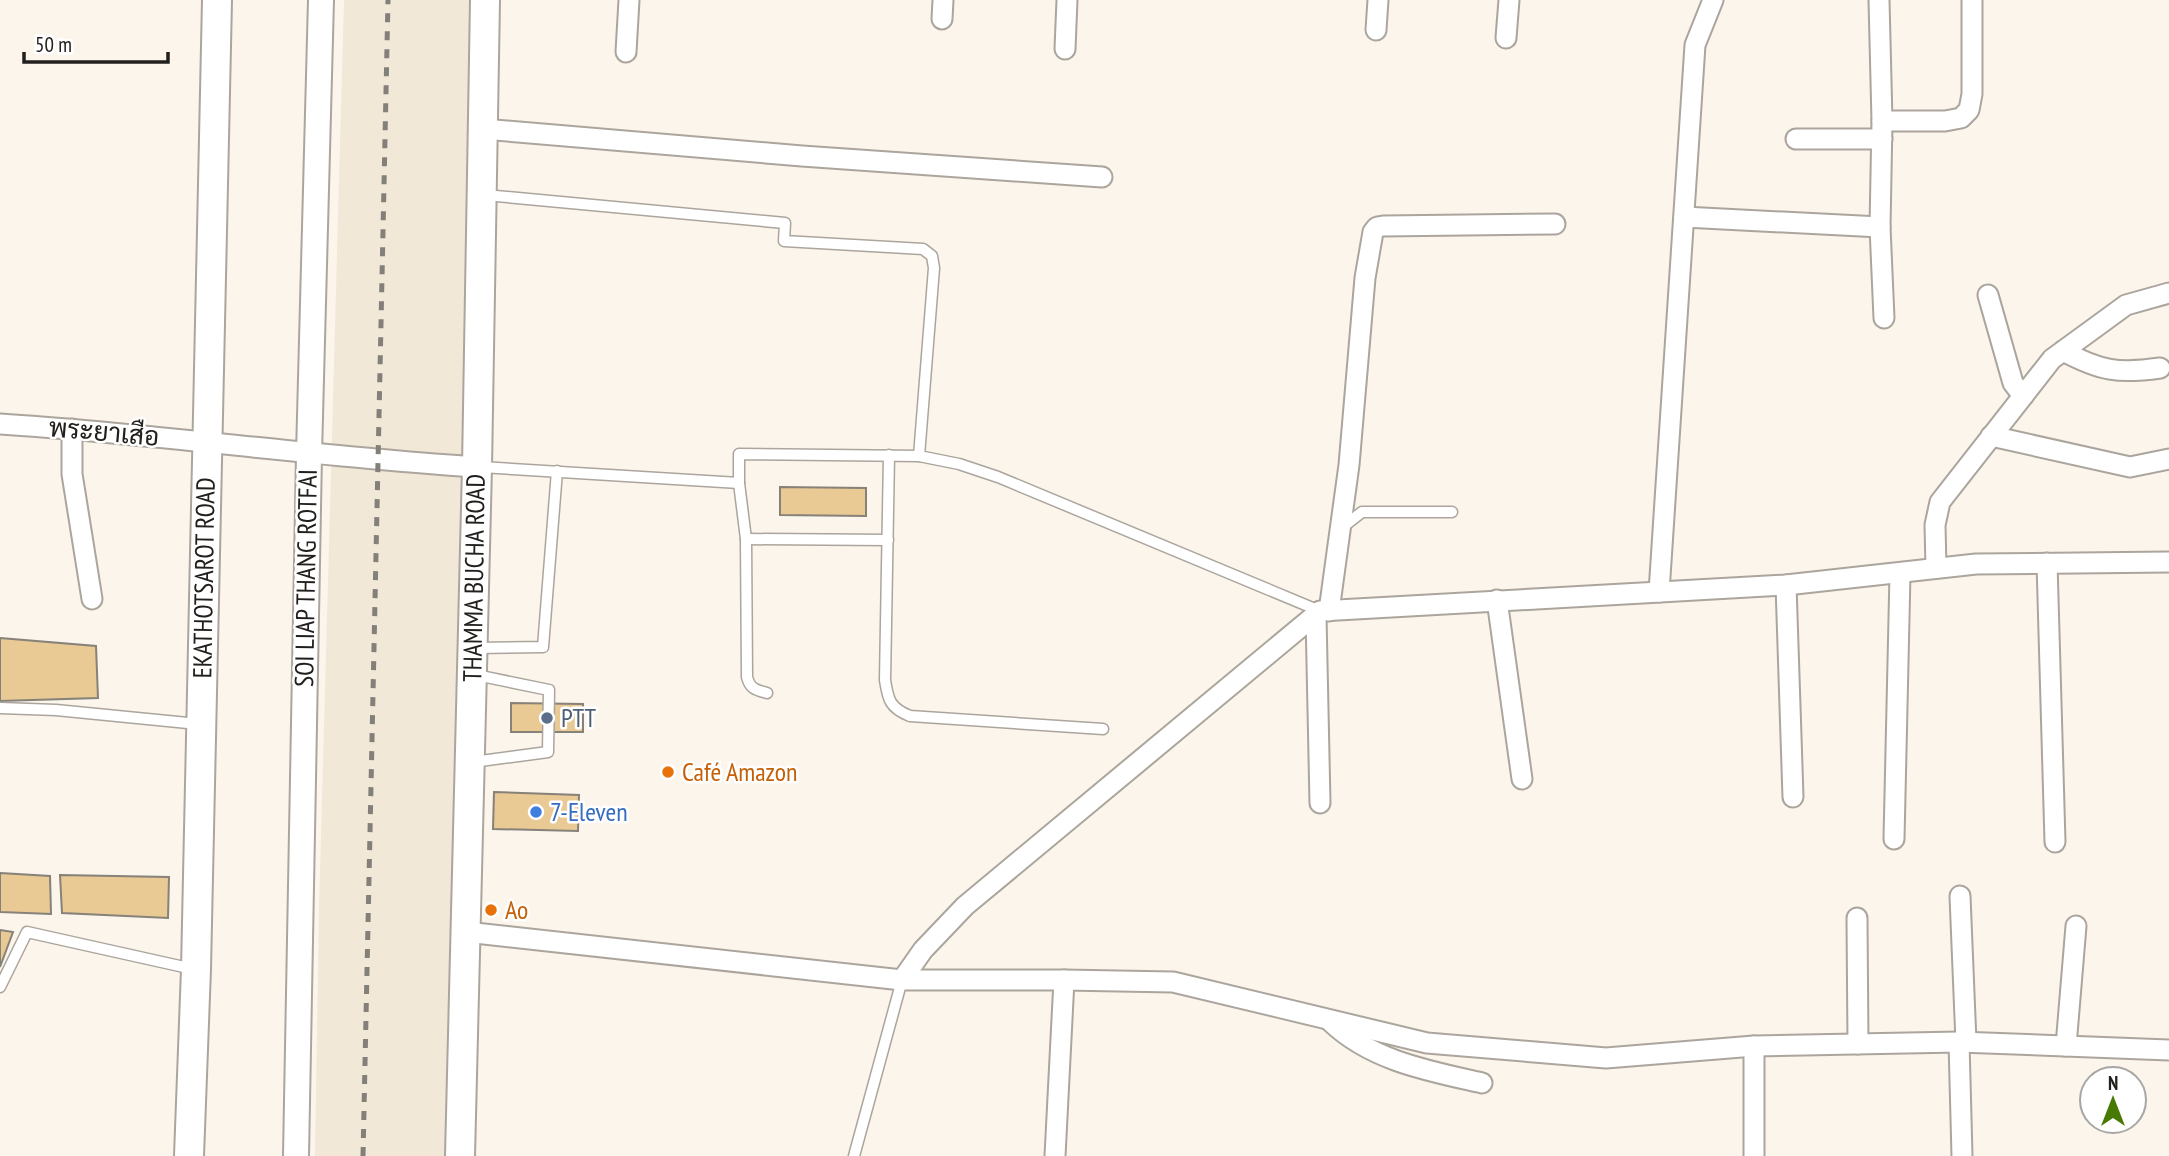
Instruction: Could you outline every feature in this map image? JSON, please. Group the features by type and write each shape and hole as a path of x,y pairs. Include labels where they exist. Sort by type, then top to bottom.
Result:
{"main road":[{"name":"EKATHOTSAROT ROAD","path":"189,1156 196,970 217,0"},
{"name":"THAMMA BUCHA ROAD","path":"460,1156 485,0"}],"street":[{"name":"SOI LIAP THANG ROTFAI","path":"296,1156 309,454 321,0"},
{"path":"626,52 629,0"},
{"path":"1065,49 1067,0"},
{"path":"1376,30 1378,0"},
{"path":"1506,38 1509,0"},
{"path":"1659,592 1695,45 1713,0"},
{"path":"1879,0 1882,130 1880,227 1884,318"},
{"path":"1796,139 1961,118 1969,110 1972,94 1972,0"},
{"path":"482,129 802,156 1102,177"},
{"path":"1684,217 1880,227"},
{"path":"1320,803 1322,613 1341,528 1365,278 1373,232 1377,227 1383,226 1555,224"},
{"path":"1936,568 1935,525 1940,502 2052,359 2126,305 2169,293"},
{"path":"1987,295 2013,383 2023,397"},
{"path":"2063,351 2086,363 2108,369 2136,371 2160,368"},
{"name":"พระยาเสือ","path":"0,424 309,454 477,467"},
{"path":"72,429 72,474 92,599"},
{"path":"1991,436 2130,467 2169,459"},
{"path":"902,980 923,950 965,906 1322,613 1497,600 1786,585 1976,564 2169,562"},
{"path":"2047,564 2055,842"},
{"path":"1894,839 1900,574"},
{"path":"1786,585 1793,797"},
{"path":"1497,600 1522,779"},
{"path":"1960,896 1962,1156"},
{"path":"1857,918 1858,1044"},
{"path":"2066,1046 2076,926"},
{"path":"466,932 902,980 1173,982 1427,1043 1606,1058 1754,1046 1962,1042 2169,1050"},
{"path":"1055,1156 1064,980"},
{"path":"1327,1019 1344,1035 1374,1051 1425,1070 1482,1083"},
{"path":"1754,1046 1754,1156"}],"lane":[{"path":"481,194 785,223 784,241 923,249 932,256 934,268 919,456"},
{"path":"767,693 753,690 747,677 746,539 739,482 739,454 919,456 958,464 998,477 1322,613"},
{"path":"888,455 885,680 893,707 910,716 1103,729"},
{"path":"477,467 739,482"},
{"path":"472,661 543,647 557,471"},
{"path":"1341,528 1362,512 1452,512"},
{"path":"746,539 888,540"},
{"path":"470,762 548,752 549,690 472,661"},
{"path":"0,708 56,710 201,724"},
{"path":"1,984 27,932 196,970"},
{"path":"854,1156 902,980"}],"shaded area":[{"path":"344,0 474,0 446,1156 315,1156 319,908"}],"building":[{"path":"780,487 866,488 866,516 780,515"},
{"path":"0,638 96,646 98,698 0,701"},
{"name":"PTT","path":"511,703 583,704 583,732 511,732"},
{"name":"7-Eleven","path":"494,792 579,795 578,831 493,829"},
{"path":"0,873 50,876 51,914 0,912"},
{"path":"60,875 169,877 168,918 62,913"},
{"path":"0,930 13,932 0,967"}],"railway":[{"path":"363,1156 388,0"}],"place":[{"name":"PTT","path":"547,718"},
{"name":"Café Amazon","path":"668,772"},
{"name":"7-Eleven","path":"536,812"},
{"name":"Ao","path":"491,910"}]}
